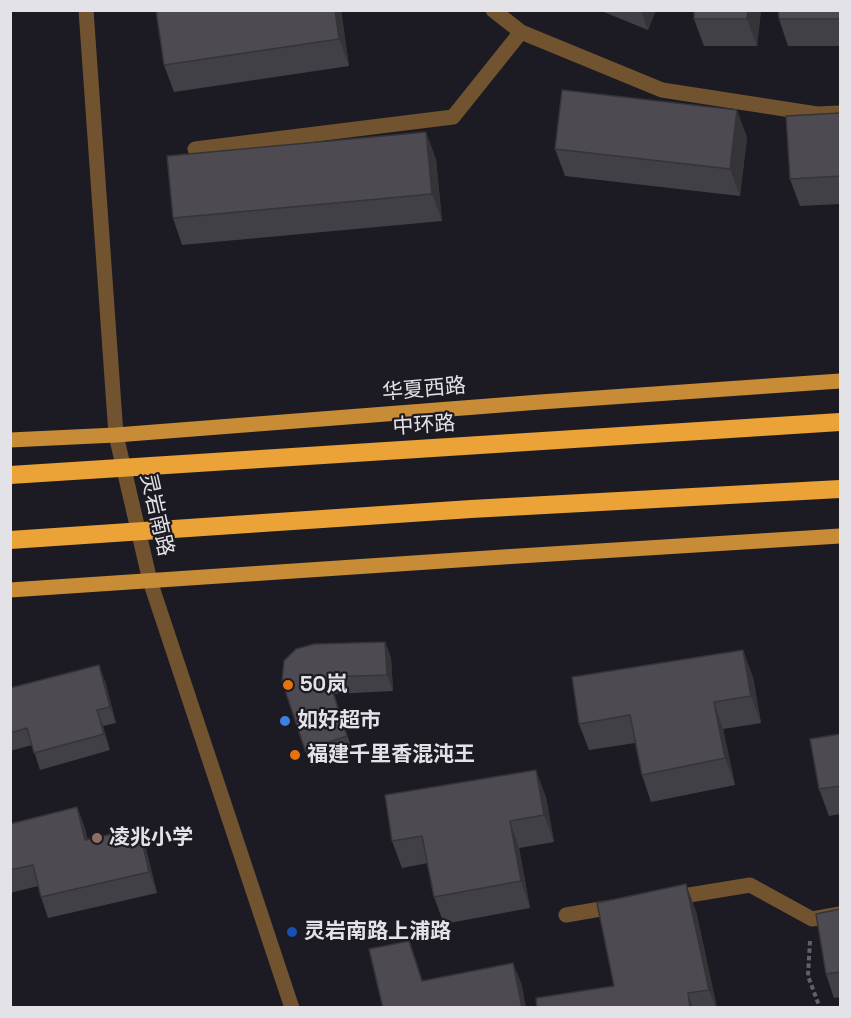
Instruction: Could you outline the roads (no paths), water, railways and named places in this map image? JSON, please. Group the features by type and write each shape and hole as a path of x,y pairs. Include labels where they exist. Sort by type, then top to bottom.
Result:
{"highway":[{"name":"中环路","path":"10,475 840,422"},
{"path":"10,540 471,509 840,489"}],"main road":[{"name":"华夏西路","path":"10,440 116,435 840,381"},
{"path":"10,590 840,536"}],"street":[{"name":"灵岩南路","path":"86,10 116,435 150,582 292,1008"},
{"path":"493,10 521,32 662,90 817,114 840,112"},
{"path":"195,149 453,117 521,32"},
{"path":"657,900 750,885 812,920 840,914"},
{"path":"566,915 634,904"}],"place":[{"name":"50岚","path":"288,685"},
{"name":"如好超市","path":"285,721"},
{"name":"福建千里香混沌王","path":"295,755"},
{"name":"凌兆小学","path":"97,838"},
{"name":"灵岩南路上浦路","path":"292,932"}]}
